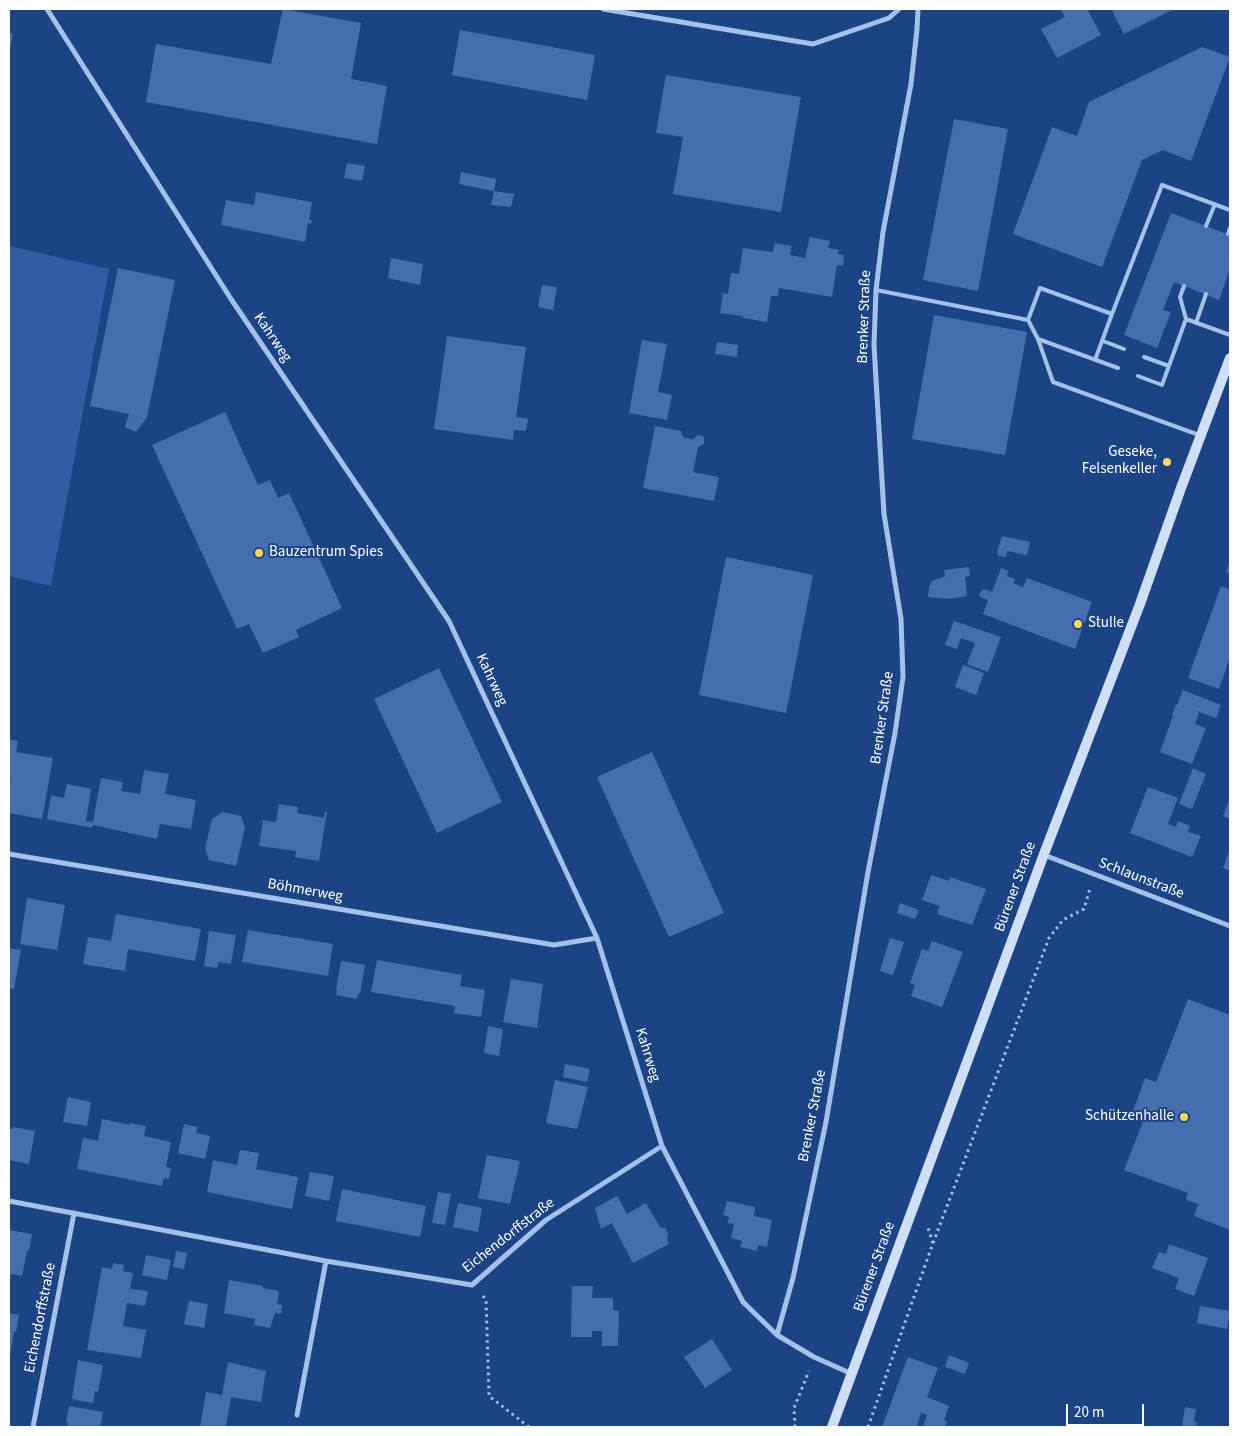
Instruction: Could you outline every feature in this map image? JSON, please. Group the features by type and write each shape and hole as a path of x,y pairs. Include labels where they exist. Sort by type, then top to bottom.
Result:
{"main road":[{"name":"Bürener Straße","path":"832,1427 1230,358"}],"street":[{"path":"48,10 55,9"},
{"path":"604,9 813,44 889,18 899,9"},
{"name":"Brenker Straße","path":"777,1335 793,1278 826,1122 868,872 895,733 903,677 901,619 884,514 874,345 876,290 883,232 910,84 918,9"},
{"name":"Kahrweg","path":"48,10 230,299 449,621 597,938 662,1146 743,1302 777,1335 814,1357 852,1374"},
{"name":"Böhmerweg","path":"9,854 554,946 597,938"},
{"name":"Schlaunstraße","path":"1044,854 1230,926"},
{"name":"Eichendorffstraße","path":"9,1201 326,1261 472,1285 546,1220 662,1146"},
{"name":"Eichendorffstraße","path":"33,1427 74,1213"},
{"path":"297,1415 326,1261"}],"lane":[{"path":"1095,360 1162,185 1230,210"},
{"path":"1206,226 1215,204"},
{"path":"1228,234 1230,228"},
{"path":"1138,376 1162,385 1186,319 1180,297 1184,286"},
{"path":"1112,314 1040,288 1028,320 1038,339 1053,382 1201,436"},
{"path":"876,290 1028,320"},
{"path":"1196,323 1206,294"},
{"path":"1186,319 1230,335"},
{"path":"1038,339 1118,368"},
{"path":"1102,341 1124,349"},
{"path":"1144,357 1169,366"}],"path":[{"path":"868,1427 933,1243 1049,938 1063,920 1084,909 1094,874"},
{"path":"917,1197 933,1243"},
{"path":"472,1285 486,1298 489,1396 528,1427"},
{"path":"795,1427 794,1408 814,1357"}],"shaded area":[{"path":"9,246 109,269 51,586 9,576"}],"building":[{"path":"283,9 361,23 351,79 387,86 377,144 146,102 156,44 271,64"},
{"path":"1060,9 1087,9 1101,35 1057,58 1041,29 1065,17"},
{"path":"1111,9 1174,9 1124,34"},
{"path":"460,30 595,55 587,100 452,75"},
{"path":"9,33 13,34 10,48 9,48"},
{"path":"1202,47 1230,57 1191,161 1163,150 1142,160 1102,267 1013,234 1052,127 1077,136 1089,102"},
{"path":"666,75 801,97 781,212 673,194 683,137 656,133"},
{"path":"954,119 1008,129 978,291 923,280"},
{"path":"347,163 365,166 362,181 344,178"},
{"path":"461,172 496,179 494,191 459,184"},
{"path":"494,191 514,194 511,207 491,205"},
{"path":"256,192 312,202 309,220 312,220 311,224 308,223 305,242 221,225 226,200 254,205"},
{"path":"1171,213 1230,235 1230,269 1219,300 1174,282 1163,310 1171,312 1157,348 1124,335"},
{"path":"810,237 830,241 828,248 839,250 838,254 844,255 843,266 837,265 832,297 779,288 778,296 771,296 767,322 720,313 723,293 728,294 731,273 739,274 743,248 773,252 775,243 792,246 790,255 805,258"},
{"path":"391,258 423,264 420,285 388,278"},
{"path":"118,268 175,280 147,417 136,432 125,427 129,414 90,406"},
{"path":"542,285 557,287 553,310 538,307"},
{"path":"934,315 1027,332 1005,455 912,439"},
{"path":"447,336 526,347 516,417 528,419 526,431 514,430 513,440 434,429"},
{"path":"642,340 667,344 658,392 672,395 667,420 629,413"},
{"path":"717,342 738,345 737,357 715,354"},
{"name":"Bauzentrum Spies","path":"225,412 258,485 270,480 278,498 289,493 342,608 296,630 299,637 263,653 249,624 237,629 152,445"},
{"path":"655,426 681,431 683,437 693,440 696,436 704,437 704,444 698,447 693,472 719,477 714,501 643,488"},
{"path":"1002,536 1030,542 1027,555 1007,551 1006,557 999,556 997,552"},
{"path":"726,557 813,575 786,713 699,695"},
{"path":"1230,561 1230,574 1226,572"},
{"path":"969,567 970,576 965,577 967,596 948,599 928,597 932,581 945,576 944,570"},
{"path":"1001,568 1009,571 1007,576 1015,579 1013,583 1023,587 1027,578 1092,602 1075,649 983,614 988,600 979,595 983,589 992,592"},
{"path":"1221,586 1229,589 1230,586 1230,657 1219,689 1188,678"},
{"path":"954,621 1001,637 988,672 967,664 975,643 961,638 957,649 945,645"},
{"path":"963,665 984,673 976,695 955,687"},
{"path":"439,668 502,802 437,833 374,699"},
{"path":"1183,690 1221,705 1216,718 1197,711 1199,713 1195,724 1206,728 1192,764 1160,752 1176,704"},
{"path":"9,739 18,741 16,752 53,758 42,819 9,813 11,778 9,778"},
{"path":"652,752 724,913 669,937 597,777"},
{"path":"1193,768 1206,774 1192,809 1179,804"},
{"path":"144,770 169,774 165,794 196,800 191,829 160,824 157,839 93,825 92,828 47,819 51,795 64,798 67,784 91,789 86,821 93,822 101,778 123,782 121,791 140,794"},
{"path":"1148,787 1178,798 1168,824 1176,827 1178,821 1190,826 1188,832 1201,836 1192,857 1130,833"},
{"path":"1230,798 1230,819 1223,816"},
{"path":"279,804 298,807 297,813 324,818 325,812 327,812 319,861 295,857 296,851 259,846 263,820 276,822"},
{"path":"223,812 241,816 245,828 236,866 209,860 205,848 212,819"},
{"path":"1230,849 1230,871 1223,868"},
{"path":"931,875 949,881 950,877 986,889 972,925 937,914 940,906 922,900"},
{"path":"27,898 65,905 57,950 20,944"},
{"path":"900,903 919,910 915,919 897,913"},
{"path":"116,914 201,929 195,961 128,949 125,971 83,964 88,937 111,941"},
{"path":"248,930 333,944 328,976 242,962"},
{"path":"209,931 236,935 231,964 218,962 217,968 204,966"},
{"path":"890,938 904,942 893,975 880,971"},
{"path":"932,941 963,952 942,1007 911,996 915,985 910,983 922,949 928,951"},
{"path":"9,948 21,950 14,989 9,988"},
{"path":"377,960 462,975 460,986 485,990 481,1017 454,1013 455,1006 371,992"},
{"path":"341,961 365,965 360,994 358,994 357,999 336,995"},
{"path":"511,979 543,984 537,1028 503,1022"},
{"name":"Schützenhalle","path":"1188,999 1230,1015 1230,1230 1194,1216 1198,1204 1186,1200 1188,1193 1124,1170 1144,1119 1132,1114 1145,1078 1156,1082"},
{"path":"488,1026 503,1029 499,1056 484,1053"},
{"path":"565,1064 590,1069 587,1082 563,1077"},
{"path":"555,1080 588,1087 577,1129 546,1123"},
{"path":"68,1097 91,1102 87,1126 63,1122"},
{"path":"102,1119 130,1125 130,1123 146,1126 144,1136 171,1142 166,1167 171,1168 169,1179 164,1178 162,1186 77,1169 83,1138 98,1141"},
{"path":"184,1124 197,1127 196,1133 210,1136 205,1159 178,1153"},
{"path":"13,1127 35,1131 29,1164 9,1160 9,1129"},
{"path":"240,1150 259,1153 256,1169 298,1177 292,1209 207,1192 213,1160 237,1165"},
{"path":"487,1155 520,1161 510,1204 478,1198"},
{"path":"310,1172 334,1176 329,1201 305,1196"},
{"path":"342,1189 426,1206 420,1237 336,1221"},
{"path":"438,1192 451,1194 445,1225 432,1223"},
{"path":"617,1196 627,1214 646,1203 660,1227 665,1228 669,1244 633,1263 612,1223 601,1229 595,1208"},
{"path":"727,1201 755,1207 754,1216 772,1220 767,1247 758,1245 757,1251 740,1247 742,1241 731,1238 734,1224 728,1223 729,1217 723,1215"},
{"path":"458,1203 482,1208 478,1232 453,1227"},
{"path":"9,1230 32,1234 22,1276 11,1274 10,1282"},
{"path":"1169,1244 1208,1258 1194,1296 1175,1289 1179,1278 1152,1268 1159,1252 1166,1254"},
{"path":"176,1251 187,1253 184,1269 173,1267"},
{"path":"146,1255 171,1260 167,1280 142,1275"},
{"path":"113,1263 124,1265 123,1271 133,1273 130,1289 148,1291 145,1306 127,1303 123,1326 146,1330 141,1358 87,1350 102,1267 112,1269"},
{"path":"229,1280 279,1291 277,1304 282,1305 281,1314 275,1313 270,1328 254,1325 255,1319 224,1313"},
{"path":"572,1286 593,1286 592,1298 613,1298 613,1310 619,1311 618,1346 602,1346 602,1331 592,1331 592,1337 571,1337"},
{"path":"189,1301 208,1304 204,1328 184,1324"},
{"path":"1200,1306 1230,1311 1227,1329 1197,1323"},
{"path":"9,1313 19,1315 10,1356"},
{"path":"712,1339 732,1370 705,1388 684,1357"},
{"path":"949,1355 969,1363 965,1374 945,1367"},
{"path":"908,1357 938,1368 927,1397 949,1406 944,1420 947,1422 945,1427 923,1425 927,1415 921,1413 917,1427 882,1427"},
{"path":"78,1360 103,1365 98,1392 95,1391 93,1403 72,1399"},
{"path":"228,1362 266,1371 261,1402 231,1397 226,1427 200,1427 206,1392 222,1395"},
{"path":"69,1406 103,1412 100,1427 67,1427"},
{"path":"1185,1407 1196,1409 1194,1422 1197,1422 1196,1427 1182,1427"}],"place":[{"name":"Geseke, Felsenkeller","path":"1167,462"},
{"name":"Bauzentrum Spies","path":"259,553"},
{"name":"Stulle","path":"1078,624"},
{"name":"Schützenhalle","path":"1184,1117"}]}
